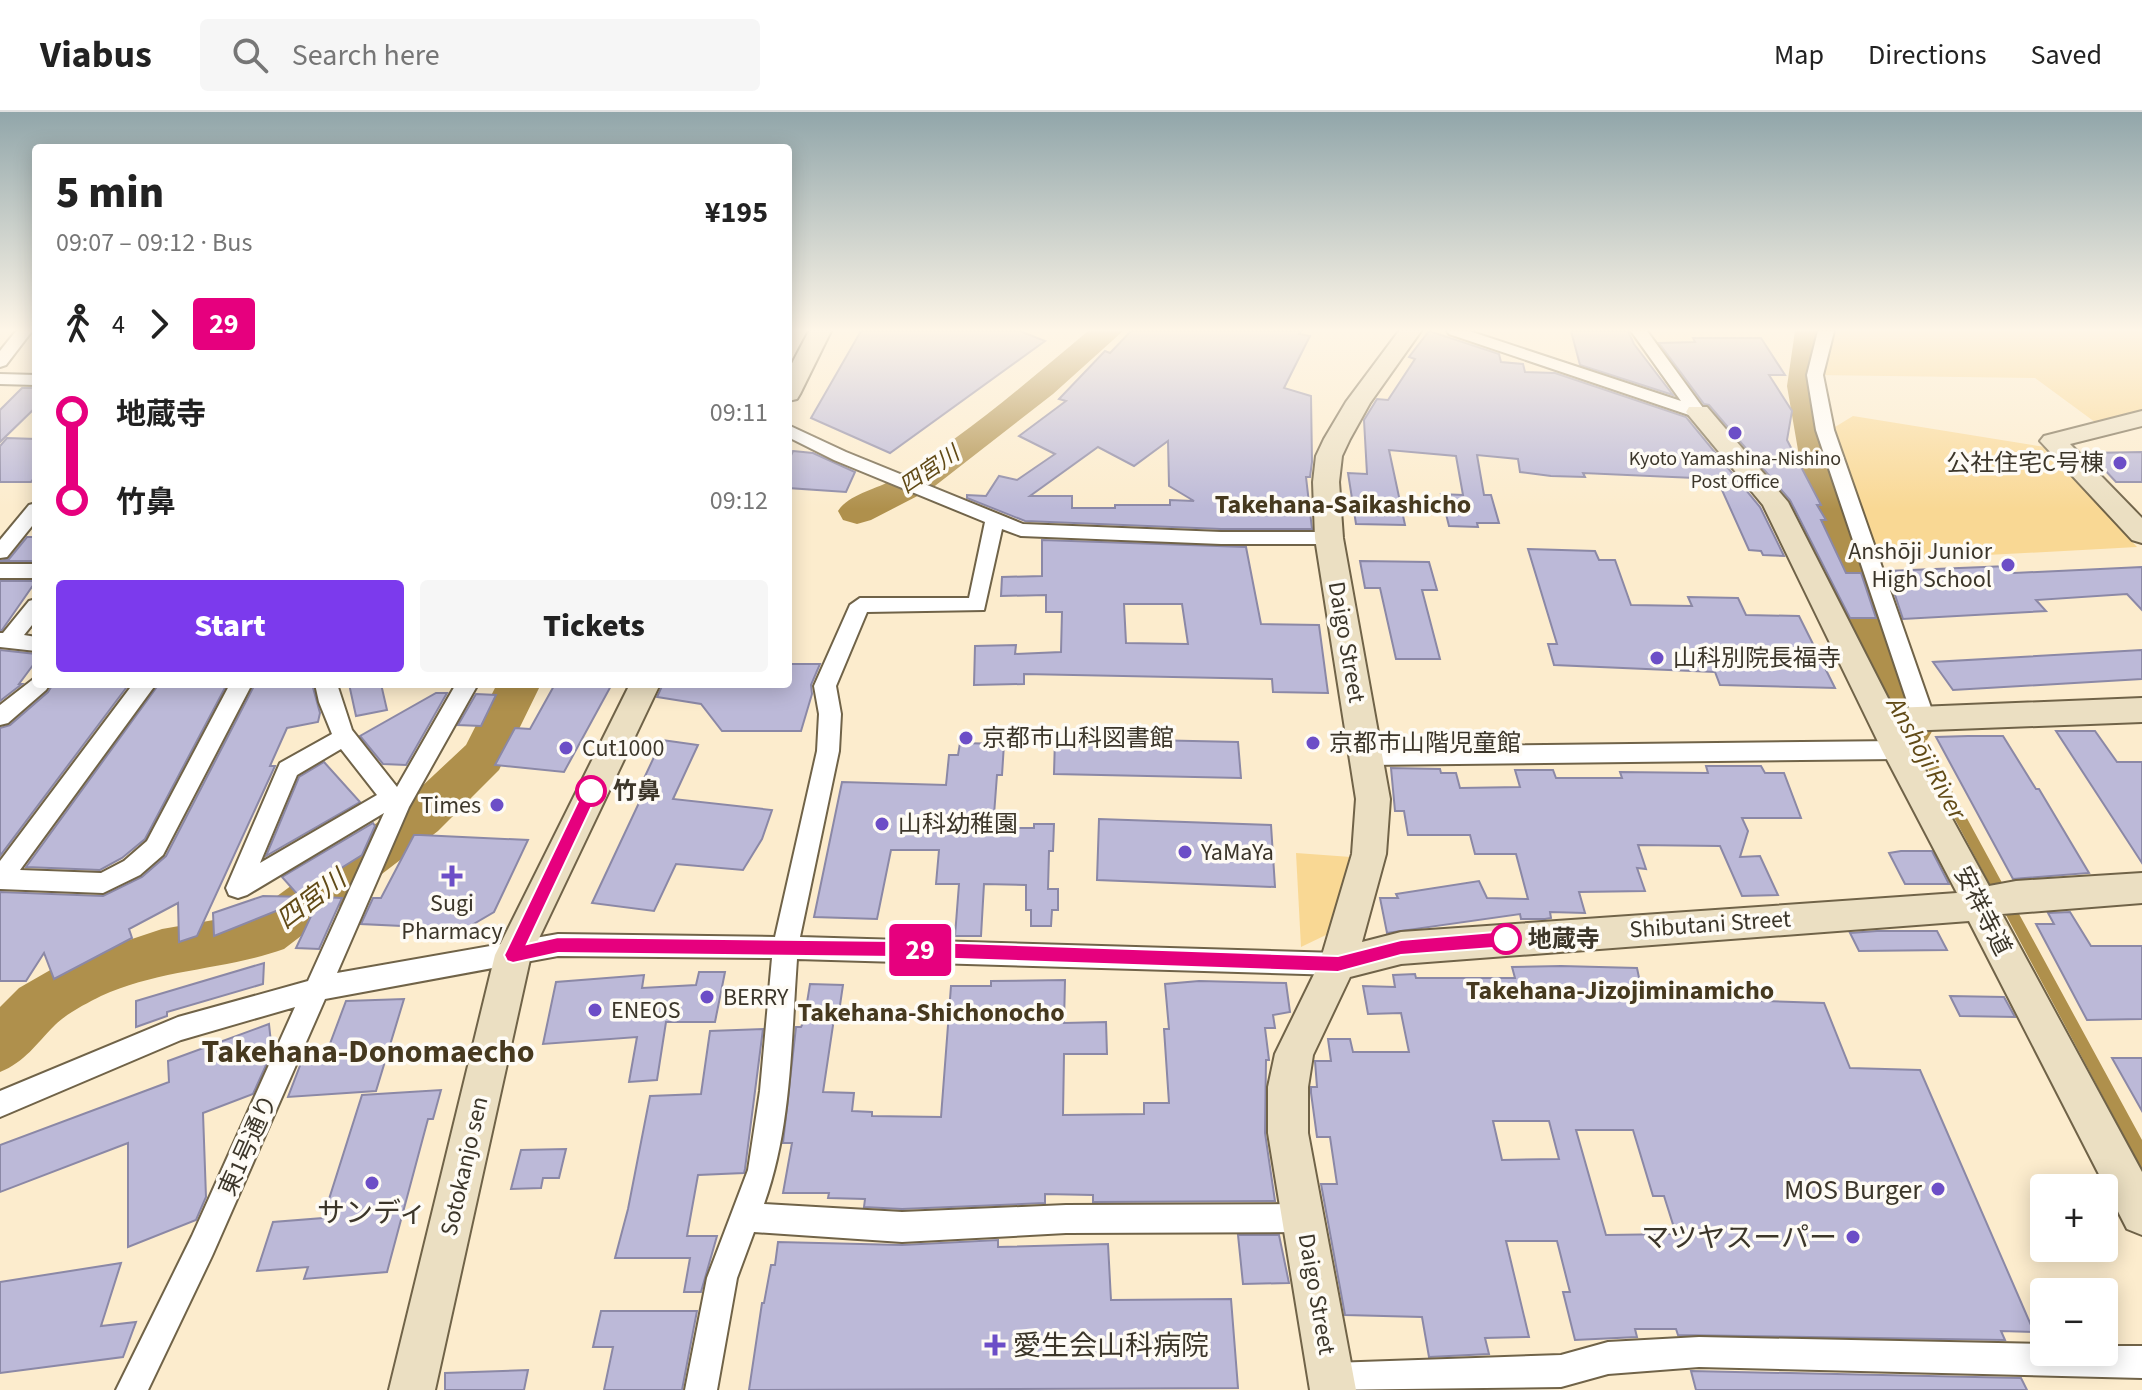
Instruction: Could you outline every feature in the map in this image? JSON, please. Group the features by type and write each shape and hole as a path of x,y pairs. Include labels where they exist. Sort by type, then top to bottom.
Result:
{"street":[{"name":"Daigo Street","path":"1332,1384 1288,1133 1288,1087 1294,1054 1338,964 1369,854 1373,799 1329,538 1329,456 1366,391"},
{"path":"1634,391 1698,412"},
{"name":"安祥寺道","path":"1682,391 1775,502 1892,735 1995,900 1990,928 2130,1167 2142,1214"},
{"path":"1818,391 1825,430 1924,719"},
{"path":"2142,418 2053,441 2142,534"},
{"path":"792,432 912,486 1033,533 1329,538"},
{"path":"0,552 32,514"},
{"path":"701,1390 722,1278 762,1170 774,1091 785,949 828,751 830,714 825,686 860,605 977,605 995,520"},
{"path":"0,571 32,571"},
{"path":"4,641 32,610"},
{"path":"4,641 32,644"},
{"path":"0,717 34,688"},
{"path":"0,879 142,688"},
{"path":"0,879 103,883 132,868 155,848 239,688"},
{"path":"326,688 343,738 395,801 238,888 288,769 343,738"},
{"name":"東1号通り","path":"132,1390 202,1246 318,989 395,801 465,688"},
{"name":"Sotokanjo sen","path":"412,1390 513,955 643,688"},
{"path":"1366,756 1892,735 1924,719 2142,710"},
{"name":"Shibutani Street","path":"1,1103 178,1029 318,989 558,945 898,949 1338,964 1401,948 1957,908 1995,900 2142,888"},
{"path":"744,1217 902,1227 1066,1219 1303,1218"},
{"path":"1332,1384 1561,1371 1608,1358 1699,1352 2142,1362"}],"shaded area":[{"path":"2052,391 2142,391 2142,418 2103,428"},
{"path":"1853,416 2045,447 2137,547 1876,561 1835,427"},
{"path":"1296,853 1351,857 1328,934 1301,947"}],"water":[{"path":"1800,391 1811,391 1830,478 1888,663 1926,743 2142,1140 2142,1170 1884,686 1846,548 1805,426"}],"building":[{"path":"19,391 32,391 32,411 0,442 0,410"},
{"path":"827,391 976,391 890,453 811,418"},
{"path":"1067,391 1293,391 1311,396 1312,462 1310,477 1306,477 1312,529 1221,529 1025,521 967,498 967,495 986,496 999,476 1017,480 1055,454 1019,436 1066,401 1059,399","holes":["1168,441 1169,486 1194,501 1170,500 1170,505 1072,508 1072,496 1030,496 1098,447 1134,466"]},
{"path":"1394,391 1608,391 1686,417 1760,507 1784,556 1763,555 1761,551 1749,550 1717,479 1583,473 1585,477 1551,476 1520,472 1518,459 1477,455 1484,495 1491,495 1499,523 1477,523 1478,527 1449,526 1441,494 1463,495 1456,456 1389,450 1405,525 1356,524 1348,473 1367,474 1364,420 1377,399 1388,400"},
{"path":"1694,391 1779,391 1792,411 1787,440 1821,505 1817,505 1826,520 1821,520 1846,573 1861,573 1876,618 1850,618 1790,500 1709,405 1704,404"},
{"path":"7,438 32,439 31,482 0,482 0,446"},
{"name":"公社住宅C号棟","path":"2142,452 2142,482 2116,482 2089,453"},
{"path":"792,453 813,453 855,472 846,492 792,488"},
{"path":"27,537 32,537 32,561 0,561 9,559"},
{"path":"1042,540 1246,547 1261,624 1319,625 1328,693 1273,692 1272,679 1024,674 1024,684 974,685 975,646 1016,645 1015,654 1061,652 1062,612 1046,612 1046,595 1001,596 1002,577 1042,576","holes":["1124,604 1182,604 1188,644 1126,643"]},
{"path":"1528,549 1595,551 1599,560 1615,560 1631,605 1692,606 1688,597 1738,598 1746,615 1799,616 1835,688 1720,685 1715,672 1554,665 1548,644 1557,644"},
{"path":"1360,561 1429,562 1437,590 1422,590 1440,659 1396,659 1380,588 1365,588"},
{"path":"2008,566 2014,573 2142,567 2142,610 2127,594 2036,600 2046,611 1903,619 1887,571"},
{"path":"0,581 32,581 32,587 0,630"},
{"path":"0,650 32,654 32,666 19,684 22,684 0,701"},
{"path":"2142,650 2142,679 1953,690 1933,662"},
{"path":"792,664 820,664 811,685 812,694 801,731 722,731 701,704 657,697 661,688 792,688"},
{"path":"50,688 126,688 0,856 0,728 10,725"},
{"path":"156,688 225,688 145,839 122,858 100,870 26,867"},
{"path":"253,688 313,688 320,713 318,722 287,728 270,766 275,766 197,936 179,942 178,903 129,929 132,938 54,979 44,953 26,981 0,981 0,892 103,896 142,877 166,856"},
{"path":"350,688 382,688 387,710 356,716"},
{"path":"553,688 610,688 564,772 495,765 515,728 530,729"},
{"path":"436,693 447,693 406,765 383,764 360,736"},
{"path":"476,694 496,695 481,726 458,725"},
{"path":"2056,731 2095,731 2117,762 2142,762 2142,863"},
{"path":"2003,736 2089,873 2013,879 1936,737"},
{"path":"1055,738 1238,742 1241,778 1054,774"},
{"path":"662,740 698,745 673,799 772,810 762,839 743,870 676,864 654,911 592,903 645,790 639,789"},
{"path":"960,743 1004,744 1002,775 997,775 993,828 1034,828 1034,824 1054,824 1053,851 1049,851 1048,889 1058,889 1058,910 1052,910 1051,926 1031,926 1031,910 1026,910 1026,885 984,884 981,936 955,936 959,884 936,884 939,850 891,850 877,919 814,917 842,782 946,785 949,755 958,755"},
{"path":"324,762 360,802 266,856 299,777"},
{"path":"1706,766 1761,766 1765,773 1784,773 1801,818 1742,818 1748,831 1740,857 1760,856 1778,895 1742,896 1720,846 1638,845 1646,869 1637,868 1645,891 1579,892 1585,913 1550,912 1551,918 1545,919 1521,919 1520,914 1387,933 1380,898 1398,898 1396,894 1479,881 1487,898 1528,899 1516,854 1475,854 1470,835 1408,835 1404,811 1395,811 1391,768 1440,769 1441,773 1456,773 1460,788 1520,787 1515,770 1553,770 1556,778 1622,778 1620,772 1708,773"},
{"name":"YaMaYa","path":"1099,819 1271,825 1275,887 1097,880"},
{"path":"373,823 375,826 362,855 298,895 282,877"},
{"name":"Sugi Pharmacy","path":"414,835 528,840 494,912 465,929 361,924 373,898 381,898"},
{"path":"1932,851 1949,884 1905,884 1889,853"},
{"path":"263,896 311,897 214,936 213,913"},
{"path":"320,897 342,898 319,949 296,948"},
{"path":"2070,912 2091,946 2142,946 2142,1019 2087,1020 2036,924 2054,924 2048,913"},
{"path":"1937,931 1947,950 1859,951 1850,933"},
{"path":"264,963 263,984 167,1012 167,1016 136,1027 136,1001"},
{"path":"1512,967 1637,968 1643,997 1824,1003 1850,1068 1920,1070 2030,1323 2030,1332 2001,1331 2005,1340 1678,1335 1676,1329 1635,1329 1637,1337 1575,1340 1563,1292 1570,1292 1557,1241 1506,1241 1529,1337 1485,1338 1489,1354 1429,1357 1422,1317 1345,1315 1321,1184 1337,1184 1330,1137 1317,1137 1311,1093 1311,1087 1317,1087 1315,1061 1331,1061 1328,1039 1350,1039 1353,1052 1409,1052 1401,1013 1368,1014 1363,986 1395,987 1393,975 1415,974 1416,978 1515,978","holes":["1493,1121 1549,1121 1559,1159 1502,1160","1576,1130 1633,1130 1653,1196 1664,1196 1676,1234 1606,1235"]},
{"path":"699,972 725,972 715,1022 666,1022 657,1080 629,1082 637,1037 543,1044 556,982 644,975 642,988 696,985"},
{"path":"1065,980 1064,1023 1106,1022 1107,1054 1064,1054 1063,1115 1144,1114 1144,1103 1169,1103 1164,1029 1169,1029 1165,984 1199,981 1286,983 1290,1012 1273,1015 1275,1028 1265,1028 1269,1060 1266,1060 1265,1133 1275,1201 1093,1202 1093,1195 1045,1194 1045,1203 902,1209 864,1207 865,1199 828,1198 829,1193 783,1193 792,1143 783,1143 796,1027 801,1027 804,1021 810,984 843,985 839,1012 835,1012 823,1092 854,1093 852,1111 872,1112 872,1116 941,1117 951,986 991,986 991,981"},
{"path":"1950,996 2004,997 2015,1017 1960,1016"},
{"path":"404,999 376,1091 288,1097 306,1050 328,1049 346,1001"},
{"path":"269,1024 272,1052 253,1094 203,1113 206,1197 196,1220 128,1247 128,1143 0,1192 0,1145 169,1082 168,1061"},
{"path":"763,1029 744,1173 698,1175 687,1236 717,1236 701,1292 684,1292 690,1258 615,1258 650,1096 701,1094 710,1031"},
{"path":"2112,1058 2142,1058 2142,1111"},
{"name":"サンディ","path":"441,1090 433,1119 428,1119 387,1272 304,1279 308,1267 257,1271 273,1222 323,1218 362,1095"},
{"path":"566,1149 559,1178 543,1178 541,1188 511,1189 521,1150"},
{"path":"1238,1235 1279,1235 1289,1283 1243,1284"},
{"name":"愛生会山科病院","path":"998,1240 998,1247 1108,1244 1111,1300 1231,1299 1238,1388 749,1390 762,1303 771,1265 775,1265 778,1242 902,1245"},
{"path":"121,1263 101,1326 136,1322 123,1357 0,1373 0,1282"},
{"path":"601,1311 697,1311 682,1390 604,1390 613,1347 593,1347"},
{"path":"528,1370 524,1390 445,1390 445,1373"},
{"path":"1691,1371 2021,1378 2027,1390 1696,1390"}],"waterway":[{"name":"四宮川","path":"857,511 889,498 932,471 1035,391"},
{"name":"Anshōji River","path":"1805,391 1829,520 1879,670 1911,728"},
{"name":"四宮川","path":"0,1046 38,1005 85,978 162,952 266,933 421,817 483,757 517,688"}],"bus line":[{"name":"29","path":"591,791 513,955 558,945 898,949 1338,964 1401,948 1506,939"}],"place":[{"name":"Kyoto Yamashina-Nishino Post Office","path":"1735,433"},
{"name":"公社住宅C号棟","path":"2120,463"},
{"name":"Anshōji Junior High School","path":"2008,565"},
{"name":"山科別院長福寺","path":"1657,658"},
{"name":"京都市山科図書館","path":"966,738"},
{"name":"京都市山階児童館","path":"1313,743"},
{"name":"Cut1000","path":"566,748"},
{"name":"竹鼻","path":"591,791"},
{"name":"Times","path":"497,805"},
{"name":"山科幼稚園","path":"882,824"},
{"name":"YaMaYa","path":"1185,852"},
{"name":"Sugi Pharmacy","path":"452,876"},
{"name":"地蔵寺","path":"1506,939"},
{"name":"BERRY","path":"707,997"},
{"name":"ENEOS","path":"595,1010"},
{"name":"サンディ","path":"372,1183"},
{"name":"MOS Burger","path":"1938,1189"},
{"name":"マツヤスーパー","path":"1853,1237"},
{"name":"愛生会山科病院","path":"995,1345"}],"district":[{"name":"Takehana-Saikashicho","path":"1343,504"},
{"name":"Takehana-Jizojiminamicho","path":"1620,990"},
{"name":"Takehana-Shichonocho","path":"931,1012"},
{"name":"Takehana-Donomaecho","path":"368,1051"}]}
